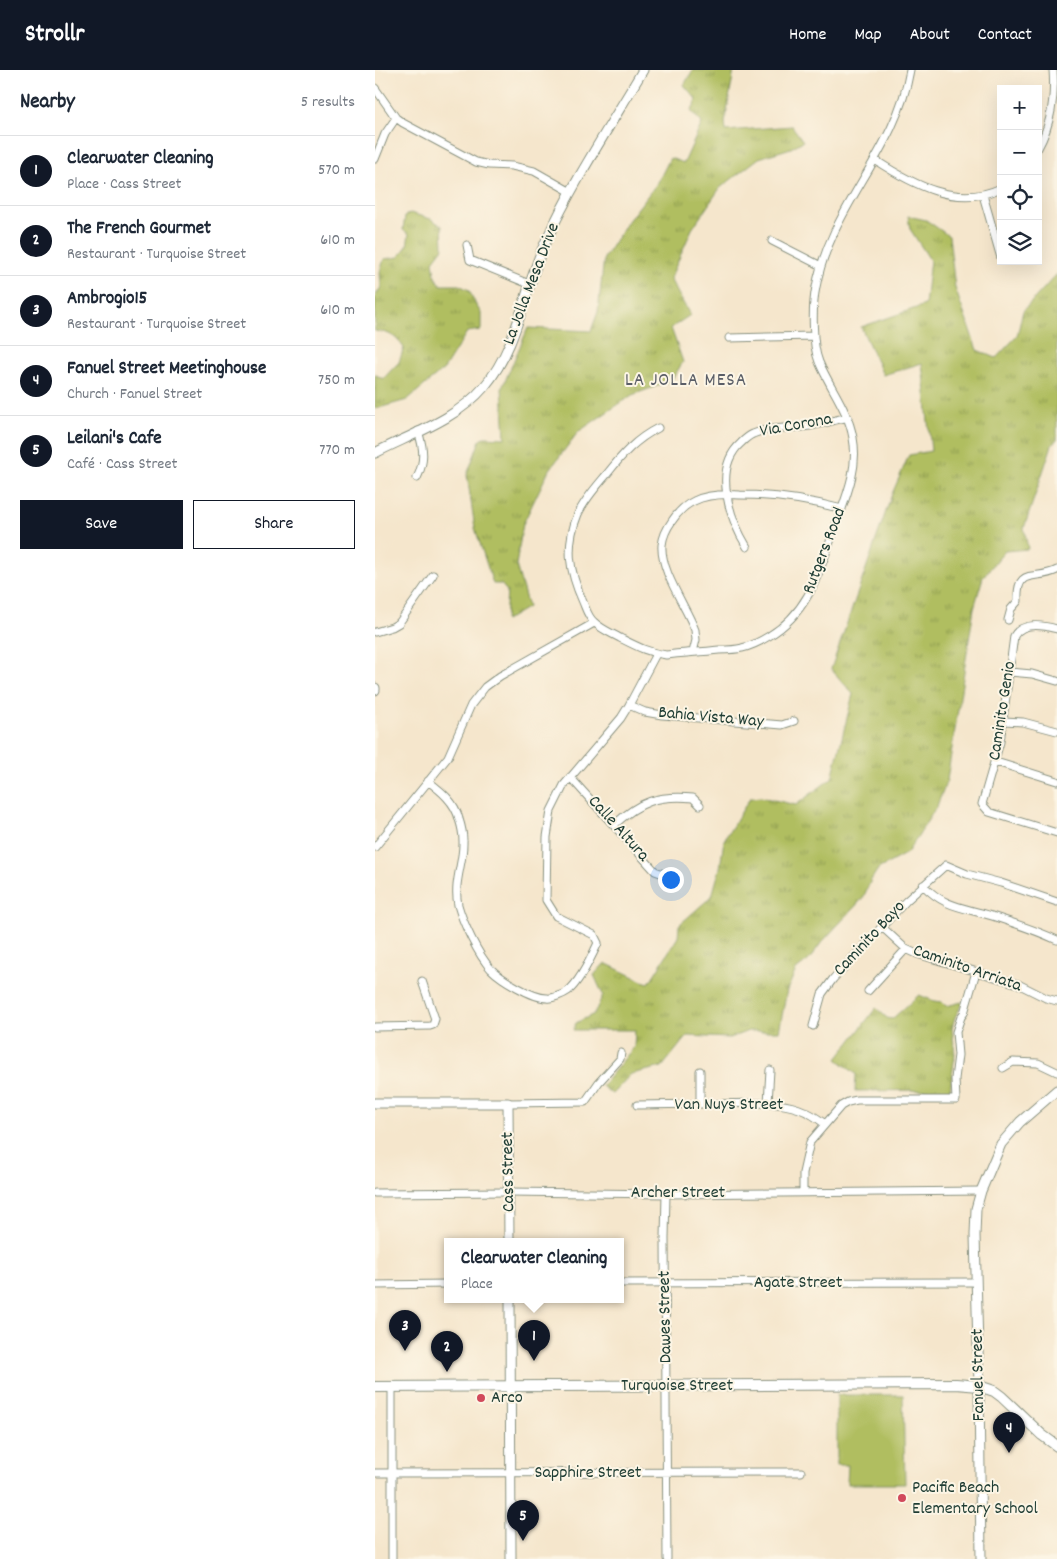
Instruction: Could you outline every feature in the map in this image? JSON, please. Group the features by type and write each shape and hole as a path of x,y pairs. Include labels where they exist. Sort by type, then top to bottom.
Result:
{"main road":[{"name":"Turquoise Street","path":"375,1387 956,1384 979,1386"},
{"path":"979,1386 994,1391 1002,1397 1042,1435 1057,1446"}],"street":[{"name":"La Jolla Mesa Drive","path":"375,453 456,411 485,386 499,366 511,338 545,241 571,192 643,70"},
{"name":"Rutgers Road","path":"655,654 666,655 742,648 762,640 780,629 802,607 813,588 849,491 855,457 848,417 818,360 813,307 815,287 824,254 836,226 895,122 910,70"},
{"path":"1042,138 1051,115 1053,70"},
{"path":"375,88 396,118 476,162 489,165 512,166 534,171 571,192"},
{"path":"375,159 385,134 396,118"},
{"path":"875,160 901,177 933,191 960,197 983,195 997,190"},
{"path":"983,195 997,244"},
{"path":"772,240 821,266"},
{"path":"467,245 470,260 529,284"},
{"path":"729,338 815,336"},
{"name":"Via Corona","path":"747,547 739,534 729,506 726,477 728,461 735,449 750,435 767,429 809,426 848,417"},
{"path":"428,781 441,790 453,804 459,817 463,842 457,882 458,904 475,948 491,968 506,980 536,996 548,999 568,991 588,966 598,943 594,935 556,916 546,900 547,837 551,811 563,785 621,718 655,654 613,634 589,617 576,587 569,556 571,533 579,512 587,499 628,448 658,428"},
{"path":"417,478 423,466 423,446 418,432"},
{"path":"693,652 696,640 695,630 664,563 662,546 666,529 679,511 695,500 728,494 769,495 815,502 842,509"},
{"path":"1008,620 1011,609 1018,601 1017,587 1020,581 1031,576 1050,574 1057,570"},
{"path":"375,632 393,627 399,623 433,575"},
{"path":"375,847 448,757 471,705 485,687 500,676 594,622"},
{"name":"Caminito Genio","path":"1057,629 1026,626 1021,628 1014,636 1003,721 995,762 983,804 989,812 1057,833"},
{"path":"1010,672 1032,674 1057,681"},
{"name":"Bahia Vista Way","path":"629,705 645,712 662,715 782,725 794,721"},
{"path":"1003,721 1023,722 1057,731"},
{"path":"995,762 1057,782"},
{"name":"Calle Altura","path":"570,777 655,871 669,876"},
{"path":"614,825 629,812 647,801 669,797 687,797 693,798 700,805"},
{"name":"Caminito Bayo","path":"813,1026 817,1006 822,994 851,957 905,901 946,865 967,874 1001,883 1057,902"},
{"path":"923,885 934,897 954,906 1037,931 1057,940"},
{"name":"Caminito Arriata","path":"882,927 906,949 917,954 1018,984 1046,998 1057,1001"},
{"path":"868,991 906,949"},
{"path":"803,1193 803,1172 810,1142 841,1106 847,1102 857,1100 956,1100 955,1079 958,1055 956,1026 964,1013 976,972"},
{"path":"375,1027 433,1025 435,1019 422,981"},
{"path":"375,1103 585,1102 599,1082 620,1059 621,1053"},
{"path":"1003,1068 1013,1062 1038,1063 1057,1072"},
{"path":"768,1103 770,1070"},
{"path":"699,1071 700,1104"},
{"name":"Fanuel Street","path":"981,1559 975,1235 977,1209 981,1191 1001,1144 1021,1122 1057,1090"},
{"name":"Cass Street","path":"509,1103 509,1238"},
{"name":"Van Nuys Street","path":"637,1105 768,1103 790,1105 803,1110 825,1124"},
{"name":"Archer Street","path":"375,1193 666,1194 981,1191"},
{"name":"Dawes Street","path":"666,1194 667,1559"},
{"name":"Agate Street","path":"624,1283 976,1282"},
{"path":"375,1285 444,1284"},
{"path":"510,1303 511,1559"},
{"path":"392,1386 392,1559"},
{"name":"Sapphire Street","path":"375,1473 667,1474 801,1472"}],"green space":[{"path":"693,70 734,70 725,122 726,131 792,126 803,141 791,148 759,158 720,188 692,229 670,279 690,315 671,328 683,362 671,381 632,395 578,432 548,472 523,524 516,565 528,607 505,621 507,591 501,584 493,584 475,528 467,475 480,440 484,437 505,438 502,388 528,328 591,331 598,312 604,258 628,221 658,182 670,158 684,163 702,123 691,111 697,100 684,85"},
{"path":"410,213 431,219 442,226 443,248 433,261 435,277 441,285 459,285 469,290 481,313 481,330 467,332 444,369 407,400 375,409 375,374 383,379 399,362 404,348 392,335 375,331 375,297 381,287 380,272 384,259 399,257 407,246 409,234 403,230 405,216"},
{"path":"908,216 926,220 949,236 955,288 977,350 996,358 1017,336 1023,311 1057,274 1057,439 1052,445 1024,528 1028,549 1005,551 983,577 974,608 947,780 937,806 907,853 878,869 863,898 821,943 809,960 796,970 787,990 779,1031 748,1031 730,1038 687,1036 662,1067 631,1074 612,1094 602,1086 634,1047 635,1030 573,1030 576,1023 594,1014 603,995 594,975 605,963 649,983 678,937 679,925 712,896 720,868 724,840 750,798 761,797 796,805 832,778 853,694 831,669 892,494 909,455 931,451 922,363 883,375 861,327 925,305 930,260 910,229"},
{"path":"919,995 942,1002 946,1006 962,1002 952,1028 955,1055 950,1090 855,1091 856,1074 837,1059 876,1008 887,1018 892,1019"},
{"path":"837,1395 903,1395 905,1484 847,1484 848,1465 837,1465"}],"place":[{"name":"Ambrogio15","path":"405,1351"},
{"name":"Clearwater Cleaning","path":"534,1361"},
{"name":"The French Gourmet","path":"447,1372"},
{"name":"Arco","path":"481,1398"},
{"name":"Fanuel Street Meetinghouse","path":"1009,1453"},
{"name":"Pacific Beach Elementary School","path":"902,1498"},
{"name":"Leilani's Cafe","path":"523,1541"}],"district":[{"name":"LA JOLLA MESA","path":"686,381"}]}
